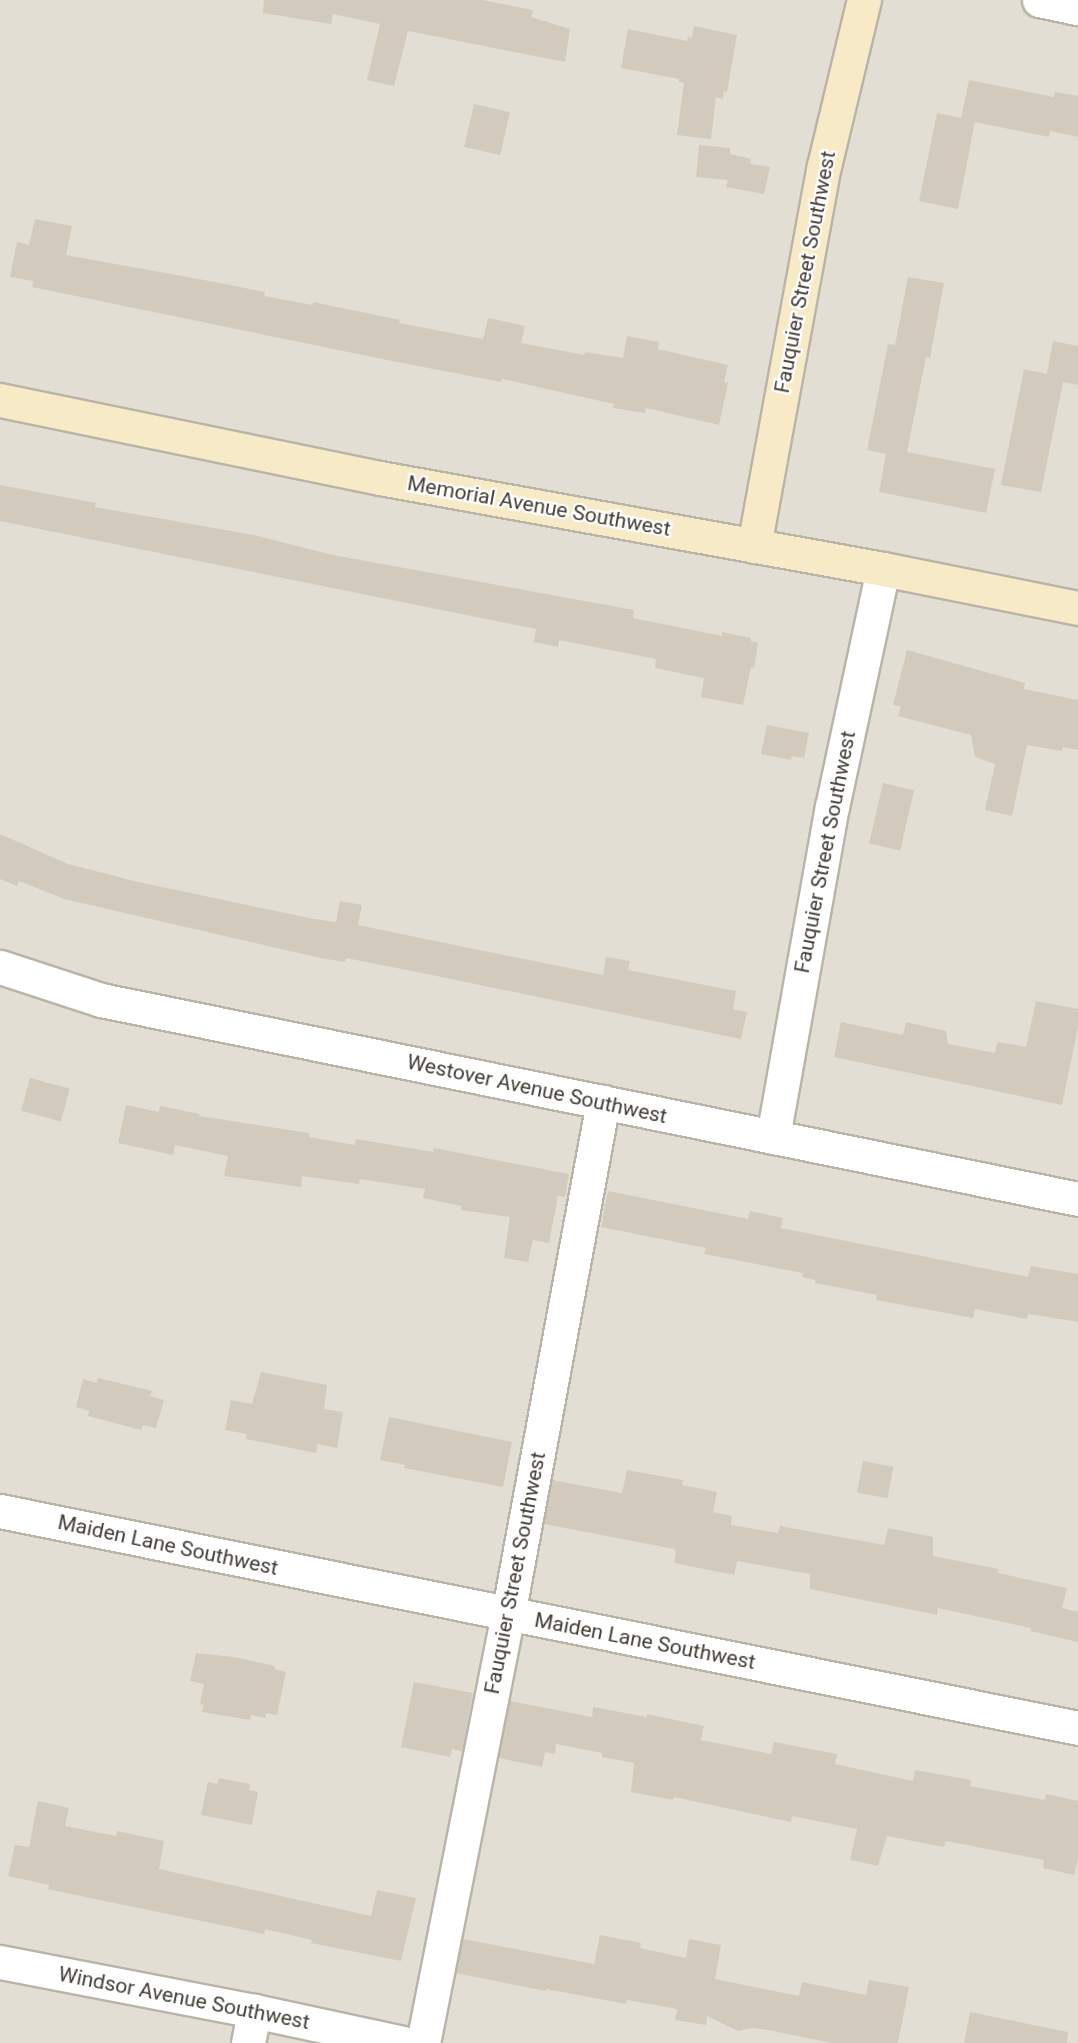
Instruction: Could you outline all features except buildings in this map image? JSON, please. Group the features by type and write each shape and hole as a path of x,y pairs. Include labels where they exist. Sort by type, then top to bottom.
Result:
{"street":[{"name":"Fauquier Street Southwest","path":"754,546 824,166 864,0"},
{"path":"1039,0 1078,8"},
{"name":"Memorial Avenue Southwest","path":"0,400 380,478 883,569 1078,608"},
{"name":"Fauquier Street Southwest","path":"773,1137 832,807 883,569"},
{"name":"Westover Avenue Southwest","path":"0,967 101,1000 1078,1199"},
{"name":"Fauquier Street Southwest","path":"423,2043 508,1615 603,1102"},
{"name":"Maiden Lane Southwest","path":"0,1511 1078,1728"},
{"name":"Windsor Avenue Southwest","path":"0,1962 254,2011 403,2043"},
{"path":"248,2043 254,2011"}],"shaded area":[{"path":"0,0 1078,0 1078,2043 0,2043"}]}
